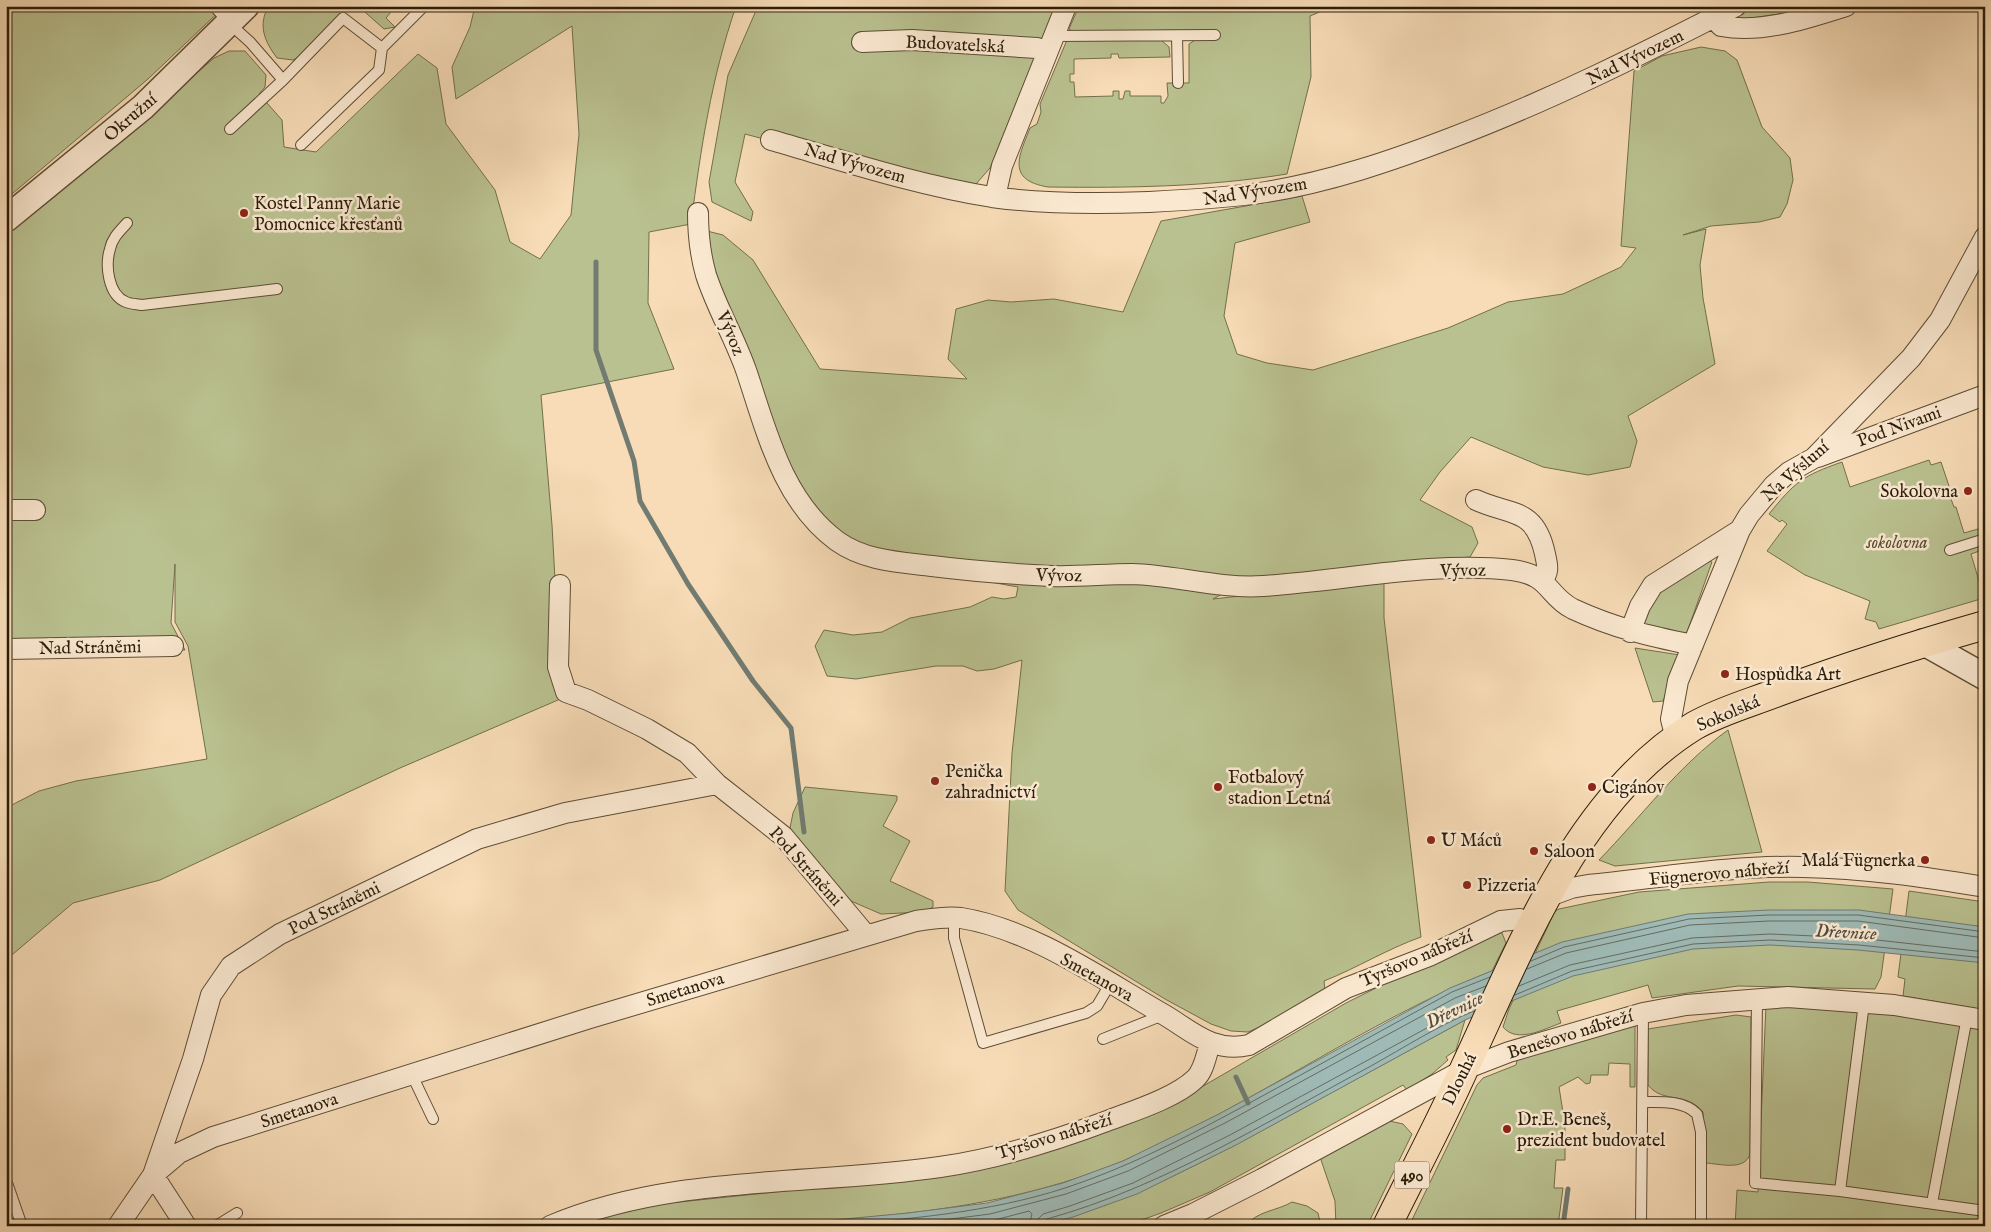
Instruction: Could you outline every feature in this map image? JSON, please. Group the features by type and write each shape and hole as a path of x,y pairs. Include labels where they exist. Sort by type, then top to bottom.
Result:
{"main road":[{"name":"Sokolská","path":"1530,927 1544,898 1606,808 1632,778 1676,739 1708,718 1923,642 1985,625"},
{"name":"Dlouhá","path":"1387,1226 1467,1063 1530,927"}],"street":[{"name":"Okružní","path":"6,218 143,108 222,15 246,6"},
{"path":"995,197 1002,166 1066,6"},
{"name":"Nad Vývozem","path":"771,140 864,168 995,197 1077,202 1202,200 1267,192 1392,161 1502,118 1616,67 1736,6"},
{"path":"1714,18 1722,26 1728,27 1765,25 1794,21 1846,6"},
{"name":"Budovatelská","path":"862,42 912,40 1038,48 1050,44"},
{"name":"Vývoz","path":"698,213 699,242 707,276 744,364 770,440 790,489 816,523 836,540 854,551 882,560 968,570 1053,576 1134,574 1195,582 1259,586 1427,570 1514,570 1542,580 1570,607 1630,632 1693,645"},
{"name":"Na Výsluní","path":"1676,739 1671,724 1672,705 1678,681 1740,530 1749,514 1774,485 1789,472 1814,458 1922,344 1940,320 1985,237"},
{"name":"Pod Nivami","path":"1814,458 1985,395"},
{"path":"1476,500 1523,516 1532,524 1542,543 1547,564 1548,571 1542,580"},
{"path":"6,510 35,510"},
{"path":"1630,632 1640,606 1653,585 1740,530"},
{"name":"Pod Stráněmi","path":"560,585 558,667 566,692 596,704 687,753 717,784 783,836 866,934"},
{"path":"1923,642 1985,677"},
{"name":"Nad Stráněmi","path":"6,649 173,646"},
{"name":"Pod Stráněmi","path":"118,1226 153,1175 193,1059 211,995 231,966 280,934 477,839 565,813 717,784"},
{"name":"Fügnerovo nábřeží","path":"1544,898 1571,888 1754,868 1802,867 1907,874 1985,887"},
{"name":"Smetanova","path":"153,1175 179,1153 213,1137 411,1073 866,934 916,921 954,918 984,923 1018,933 1164,1015 1210,1044"},
{"name":"Tyršovo nábřeží","path":"550,1226 608,1205 665,1193 941,1167 1071,1135 1161,1099 1187,1084 1201,1070 1210,1044 1231,1047 1248,1045 1346,988 1429,956 1501,920 1520,919 1530,927"},
{"name":"Benešovo nábřeží","path":"1164,1226 1193,1214 1262,1179 1467,1063 1643,1012 1757,998 1788,997 1894,1005 1976,1019"},
{"path":"153,1175 186,1226"}],"lane":[{"path":"301,145 379,70 382,48 424,6"},
{"path":"222,15 250,42 283,80"},
{"path":"230,129 283,80 343,18 382,48"},
{"path":"1050,44 1216,35"},
{"path":"1178,36 1178,83"},
{"path":"127,222 115,236 109,250 108,272 114,293 125,302 142,305 277,289"},
{"path":"1950,550 1985,539"},
{"path":"954,918 954,938 983,1043 1086,1013 1097,1006 1110,984"},
{"path":"1757,998 1756,1183 1840,1191 1985,1211"},
{"path":"1840,1191 1864,1003"},
{"path":"1641,1226 1643,1012"},
{"path":"1103,1040 1164,1015"},
{"path":"1932,1203 1976,1019"},
{"path":"411,1073 433,1119"},
{"path":"1643,1102 1688,1107 1697,1114 1700,1132 1701,1226"},
{"path":"6,1180 22,1226"},
{"path":"216,1226 237,1213"}],"green space":[{"path":"6,6 225,6 148,79 6,199"},
{"path":"269,6 349,6 305,54 293,60 277,58 266,40 263,27 265,13"},
{"path":"358,6 396,6 386,18 395,27 384,29"},
{"path":"475,6 736,6 713,87 691,224 649,232 648,303 674,369 541,395 556,598 572,694 400,768 160,880 73,903 6,960 6,808 39,791 76,781 207,759 188,646 175,622 175,564 171,623 185,650 6,653 6,233 53,198 214,58 229,51 245,51 266,75 265,87 259,94 282,120 284,147 316,152 418,54 437,68 446,124 495,190 510,242 540,259 571,215 579,134 572,26 456,99 452,67 470,27"},
{"path":"758,6 1055,6 990,168 976,184 963,192 745,134 735,182 753,212 751,221 712,202 709,182 728,75"},
{"path":"1079,6 1334,6 1310,16 1311,77 1287,174 1227,182 1138,187 1048,187 1035,184 1026,179 1021,173 1019,165 1022,148 1030,128 1037,124 1041,112 1040,104 1067,40 1161,40 1169,47 1170,57 1119,58 1118,54 1111,54 1111,58 1074,59 1074,74 1070,74 1070,82 1074,82 1075,97 1113,96 1113,91 1119,91 1119,99 1123,99 1125,91 1130,91 1130,96 1161,96 1161,103 1164,103 1168,96 1167,83 1189,83 1189,44 1195,40 1217,38 1217,30 1072,31 1069,29"},
{"path":"1754,6 1814,6 1793,12 1737,20 1733,17"},
{"path":"1701,47 1725,51 1737,60 1762,127 1790,158 1793,180 1787,204 1780,217 1759,222 1711,226 1683,235 1706,229 1700,265 1703,298 1715,364 1628,416 1637,441 1630,467 1588,475 1543,467 1471,437 1440,472 1420,500 1472,527 1478,543 1470,557 1254,577 1213,599 1384,580 1384,618 1421,937 1324,981 1325,990 1260,1027 1248,1032 1231,1031 1211,1024 1165,999 1018,910 1005,891 1012,753 1022,660 994,669 977,671 963,666 936,666 856,679 827,676 815,646 824,630 853,635 882,632 910,618 970,607 992,597 1004,599 1016,597 1018,587 979,580 877,554 841,536 806,501 772,428 714,272 707,231 723,235 753,260 820,369 967,379 948,359 956,309 988,300 1011,302 1054,299 1123,312 1161,221 1302,196 1310,222 1235,243 1224,316 1237,354 1267,363 1313,370 1448,328 1508,302 1563,294 1621,267 1636,248 1621,246 1634,71 1662,56"},
{"name":"sokolovna","path":"1929,460 1931,465 1941,462 1953,498 1951,499 1954,507 1956,507 1964,533 1985,527 1985,549 1971,554 1984,598 1879,629 1876,622 1865,619 1870,601 1805,575 1767,551 1787,524 1782,520 1780,522 1769,514 1793,487 1808,476 1842,462 1850,487"},
{"path":"1704,560 1712,562 1686,635 1641,627 1656,591"},
{"path":"1635,648 1680,655 1663,701 1653,702"},
{"path":"1728,730 1762,852 1615,866 1599,860 1677,775"},
{"path":"805,787 897,796 897,800 883,826 910,841 890,881 933,901 933,907 924,912 881,914 851,901 790,828 793,813"},
{"path":"1769,882 1808,882 1893,889 1881,977 1875,989 1738,986 1652,998 1648,985 1557,1011 1561,1023 1531,1034 1516,1034 1509,1032 1503,1027 1509,1009 1555,911 1639,892"},
{"path":"1909,891 1985,902 1985,1010 1903,996 1905,979 1898,977"},
{"path":"1492,930 1502,933 1506,943 1492,971 1445,992 1352,1039 1262,1091 1170,1139 1123,1161 1062,1183 1030,1192 967,1205 807,1224 573,1226 600,1217 660,1204 920,1177 1174,1103 1346,1003"},
{"path":"1766,1005 1920,1017 1985,1027 1985,1226 1735,1226 1737,1190 1758,1192"},
{"path":"1736,1015 1751,1017 1750,1154 1743,1163 1738,1165 1706,1163 1703,1112 1689,1102 1661,1094 1654,1091 1648,1085 1648,1029"},
{"path":"1465,1020 1456,1050 1446,1057 1448,1060 1432,1074 1407,1090 1403,1085 1210,1192 1125,1226 1039,1226 1072,1217 1165,1180 1255,1134"},
{"path":"1635,1021 1635,1087 1630,1087 1630,1064 1609,1063 1608,1075 1591,1075 1590,1083 1586,1084 1578,1077 1559,1087 1565,1125 1565,1160 1556,1160 1554,1188 1563,1188 1558,1226 1409,1226 1477,1085 1483,1078 1516,1065 1518,1056"},
{"path":"1385,1120 1403,1124 1412,1134 1367,1226 1336,1226 1335,1201 1320,1157"},
{"path":"1292,1202 1307,1206 1318,1213 1321,1226 1246,1226 1255,1217"}],"water":[{"name":"Dřevnice","path":"1769,910 1859,910 1985,927 1985,963 1858,950 1770,945 1693,949 1573,976 1465,1020 1236,1145 1137,1194 1073,1217 1039,1226 771,1226 908,1213 987,1203 1063,1183 1123,1161 1219,1114 1450,988 1562,942 1688,914"}],"waterway":[{"path":"596,262 596,350 634,461 640,501 688,584 753,681 791,728 804,832"},
{"path":"1236,1077 1248,1103"},
{"path":"1563,1226 1568,1189"}],"place":[{"name":"Kostel Panny Marie Pomocnice křesťanů","path":"244,213"},
{"name":"Sokolovna","path":"1968,491"},
{"name":"Hospůdka Art","path":"1725,674"},
{"name":"Penička zahradnictví","path":"935,781"},
{"name":"Fotbalový stadion Letná","path":"1218,787"},
{"name":"Cigánov","path":"1592,787"},
{"name":"U Máců","path":"1431,840"},
{"name":"Saloon","path":"1534,851"},
{"name":"Malá Fügnerka","path":"1925,860"},
{"name":"Pizzeria","path":"1467,885"},
{"name":"Dr.E. Beneš, prezident budovatel","path":"1507,1129"}]}
